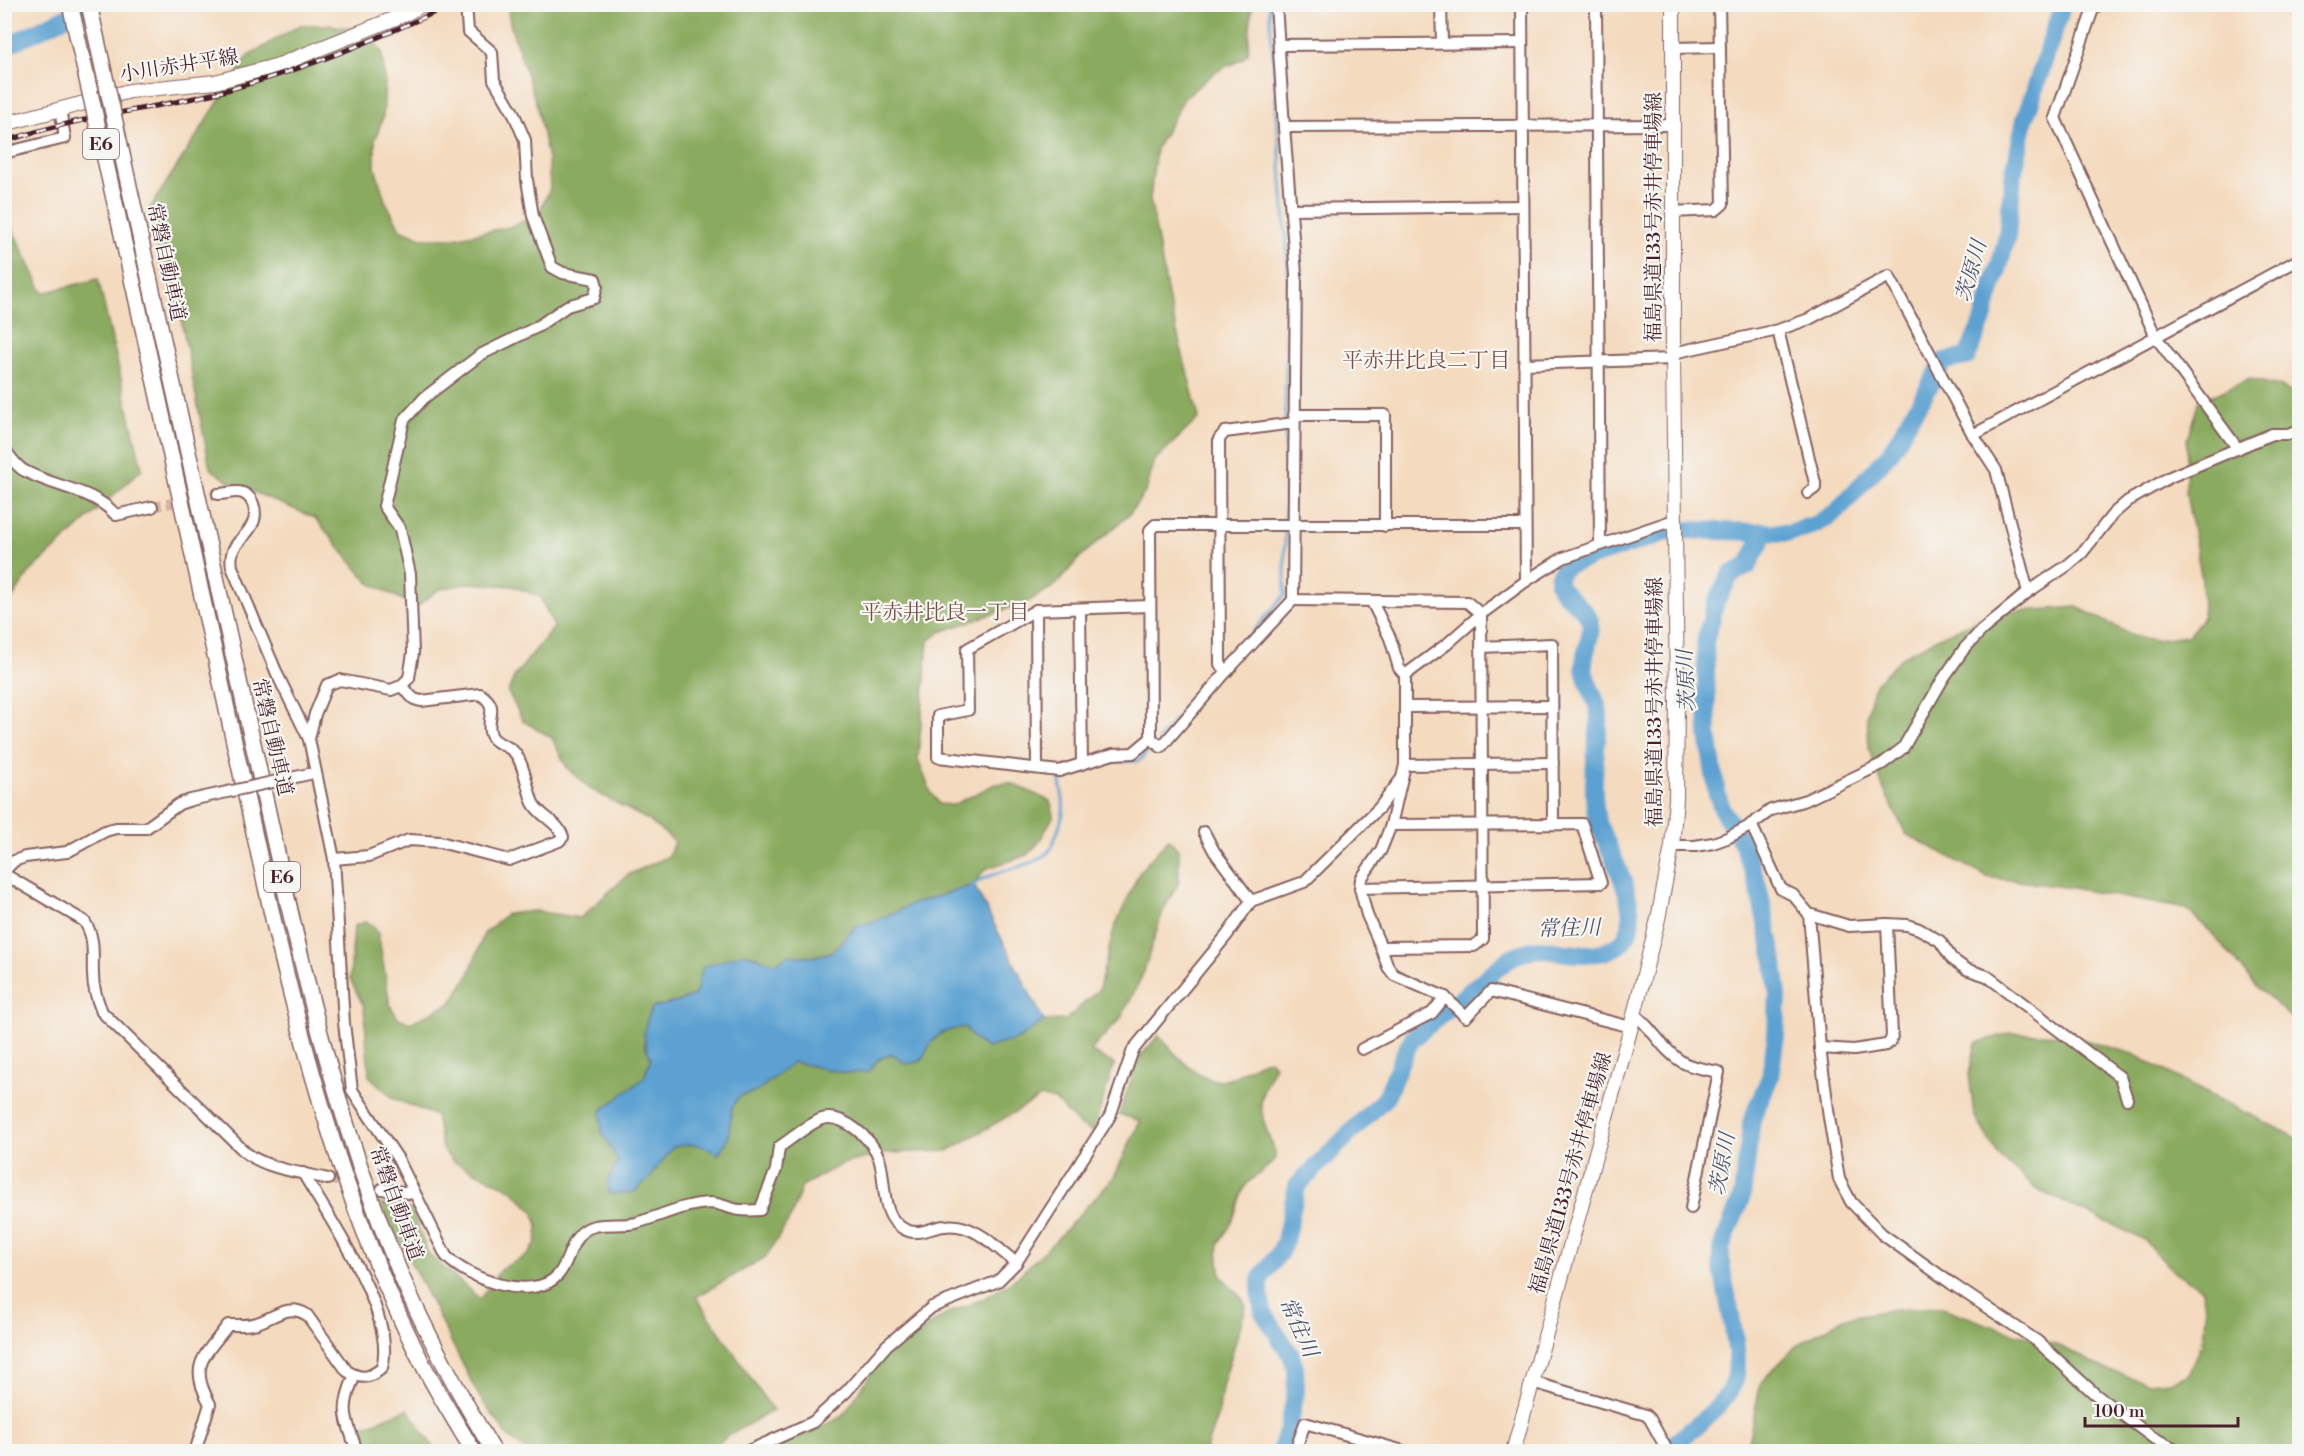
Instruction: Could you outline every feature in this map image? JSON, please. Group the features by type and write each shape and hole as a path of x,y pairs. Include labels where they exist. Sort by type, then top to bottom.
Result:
{"highway":[{"name":"常磐自動車道","path":"70,4 274,923 317,1093 343,1176 387,1288 416,1350 474,1452"},
{"name":"常磐自動車道","path":"89,4 288,902 333,1083 356,1154 404,1282 447,1371 494,1452"}],"main road":[{"name":"小川赤井平線","path":"4,124 130,91 216,82 279,65 403,15 423,4"},
{"name":"福島県道133号赤井停車場線","path":"1512,1452 1632,1020 1658,919 1672,846 1676,799 1677,702 1672,212 1673,4"}],"street":[{"path":"1276,4 1296,274 1289,422 1288,526 1293,600"},
{"path":"1441,4 1442,43"},
{"path":"1522,4 1526,581"},
{"path":"1596,4 1600,545"},
{"path":"1672,212 1716,210 1723,204 1719,4"},
{"path":"2097,4 2055,118 2156,337 2238,448"},
{"path":"309,739 315,714 327,685 340,680 391,690 401,686 409,678 413,653 410,574 400,529 384,506 404,420 424,398 480,355 537,327 567,306 594,298 597,286 595,279 562,273 552,267 533,216 527,180 525,140 513,112 494,80 492,52 468,31 468,6"},
{"path":"1279,45 1522,43"},
{"path":"1672,48 1720,47"},
{"path":"4,153 65,138 60,109"},
{"path":"1284,127 1672,125"},
{"path":"1290,209 1523,206"},
{"path":"1973,435 2300,259"},
{"path":"1524,364 1673,356 1778,330 1809,319 1889,276 1973,435 1996,470 2028,591"},
{"path":"1778,330 1815,483 1815,488 1808,493"},
{"path":"1223,668 1219,439 1225,432 1289,422 1385,415 1385,526"},
{"path":"1672,846 1695,846 1727,838 1771,810 1806,800 1882,764 1903,748 1964,649 1982,630 2028,591 2082,553 2114,514 2128,501 2170,477 2238,448 2272,434 2288,434 2300,430"},
{"path":"4,449 23,470 96,498 116,515 152,507"},
{"path":"218,494 239,492 247,495 254,504 256,514 252,525 235,547 231,558 232,567 278,676 309,739 313,773 334,859 344,1023 352,1090 398,1159 446,1256 454,1264 476,1277 501,1285 520,1287 543,1284 557,1275 574,1239 585,1229 594,1226 634,1224 688,1205 713,1203 741,1210 760,1210 776,1170 779,1147 822,1119 846,1121 864,1136 879,1158 889,1215 904,1229 920,1233 945,1226 966,1227 1016,1263"},
{"path":"1381,947 1474,946 1484,939 1481,825 1481,614 1467,602 1293,600 1223,668 1161,747 1154,741 1150,530 1155,525 1526,525"},
{"path":"1405,675 1447,644 1481,614 1526,581 1563,558 1600,545 1674,527"},
{"path":"1372,602 1390,638 1399,668 1405,675 1405,765 1391,825 1381,850 1361,879 1360,888 1367,915 1388,967 1394,975 1448,999 1466,1017 1491,991 1632,1020 1643,1020 1681,1061 1690,1066 1719,1072 1691,1208"},
{"path":"1150,606 1036,610 967,649 968,710 938,716 938,758 1059,771 1113,754 1133,753 1154,741"},
{"path":"1080,609 1082,763"},
{"path":"1036,610 1037,768"},
{"path":"1481,647 1552,644 1553,824"},
{"path":"334,859 369,856 409,840 440,842 509,860 559,841 563,837 557,826 544,817 534,804 519,759 514,751 497,742 491,735 493,712 488,699 480,694 414,699 401,686"},
{"path":"1406,707 1552,706"},
{"path":"1405,765 1553,763"},
{"path":"313,773 191,800 179,804 146,828 116,828 105,831 67,852 25,857 14,861 4,873 84,921 91,930 93,939 94,987 102,1012 246,1154 258,1161 328,1179"},
{"path":"746,1452 813,1422 847,1391 887,1345 932,1307 998,1281 1016,1263 1110,1116 1133,1050 1227,936 1251,901 1304,882 1379,808 1402,778"},
{"path":"1360,888 1601,884 1582,824 1391,825"},
{"path":"1750,825 1781,889 1792,896 1809,914 1849,926 1906,925 1919,929 1940,941 1952,959 1966,969 1987,976 2120,1077 2127,1099"},
{"path":"1204,832 1214,850 1251,901"},
{"path":"1809,914 1820,1048 1839,1179 1851,1202 1882,1234 2037,1341 2095,1394 2152,1437 2181,1452"},
{"path":"1820,1048 1854,1050 1886,1045 1890,1042 1892,1036 1887,924"},
{"path":"1362,1049 1432,1013 1448,999"},
{"path":"195,1452 210,1411 210,1404 200,1386 200,1367 203,1358 228,1325 247,1325 270,1318 283,1311 299,1310 307,1315 347,1371 365,1378 374,1375 382,1368 385,1347 369,1288 303,1173"},
{"path":"382,1190 415,1194"},
{"path":"355,1375 344,1404 357,1452"},
{"path":"1532,1382 1646,1416 1668,1452"},
{"path":"1296,1452 1305,1423 1407,1452"}],"green space":[{"path":"507,5 1252,5 1248,53 1243,59 1217,71 1185,97 1156,149 1150,199 1169,301 1199,418 1155,460 1146,491 1128,516 1080,557 1056,585 1029,601 940,632 928,642 918,759 930,791 939,804 953,805 995,784 1011,783 1050,801 1054,815 1039,842 1027,855 985,869 974,885 913,904 878,920 855,927 832,952 812,957 788,955 776,964 745,953 695,995 652,1008 644,1043 651,1059 644,1078 627,1091 602,1132 618,1161 608,1181 663,1158 673,1147 688,1144 703,1145 718,1154 732,1108 739,1095 756,1092 793,1062 846,1073 893,1054 907,1064 921,1061 933,1040 948,1030 965,1027 975,1040 1018,1039 1044,1021 1066,1020 1099,989 1114,929 1140,871 1169,839 1179,851 1179,882 1163,911 1143,974 1121,1018 1090,1051 1114,1064 1093,1132 1079,1125 1055,1100 1041,1097 948,1151 887,1153 842,1164 802,1186 791,1217 766,1257 696,1297 773,1411 730,1434 710,1451 526,1451 507,1435 479,1396 381,1204 412,1210 428,1254 480,1299 501,1269 528,1255 536,1243 538,1226 533,1211 511,1189 452,1161 442,1148 436,1116 393,1098 369,1076 364,1007 350,979 354,926 367,921 378,932 390,1005 397,1017 410,1023 451,1003 468,977 484,934 506,914 535,911 580,918 628,875 669,856 674,841 648,820 590,789 566,766 552,738 523,721 508,692 514,677 554,627 540,597 513,586 468,583 438,590 416,607 368,582 315,518 228,481 210,468 174,282 164,275 150,208 248,56 300,25 330,25 355,29 369,35 382,52 385,82 383,117 375,140 375,168 385,200 400,229 422,238 454,238 509,227 538,214 550,189 548,159 537,106 511,27"},
{"path":"4,211 43,293 98,279 142,469 29,573 5,610"},
{"path":"2250,379 2279,386 2299,396 2299,1025 2259,989 2211,932 2186,909 2072,888 1987,877 1906,834 1884,790 1869,748 1867,715 1875,684 1902,657 1941,636 1995,613 2077,607 2134,636 2156,640 2188,636 2203,617 2202,580 2186,493 2187,439 2199,401"},
{"path":"2010,1033 2067,1035 2133,1054 2299,1139 2299,1451 1746,1452 1761,1382 1796,1346 1844,1318 1890,1310 1940,1307 1992,1326 2062,1347 2107,1370 2149,1383 2170,1381 2188,1375 2204,1333 2205,1313 2202,1289 2172,1270 2143,1239 2036,1189 1999,1156 1974,1115 1969,1074 1976,1043"},
{"path":"1159,1035 1181,1060 1201,1075 1211,1079 1221,1081 1232,1078 1270,1059 1275,1066 1263,1092 1261,1107 1264,1125 1275,1157 1246,1185 1231,1224 1219,1244 1221,1276 1243,1300 1246,1307 1222,1387 1219,1411 1205,1451 769,1452 843,1416 881,1359 947,1314 987,1297 1013,1281 1056,1240 1114,1177 1140,1121 1119,1114 1139,1058"},
{"path":"408,1409 436,1451 369,1451 364,1426"}],"water":[{"path":"974,885 1044,1021 1018,1039 987,1048 975,1040 965,1027 948,1030 933,1040 921,1061 907,1064 892,1054 878,1059 869,1072 846,1073 793,1062 756,1092 739,1096 732,1108 728,1139 718,1155 697,1145 673,1147 649,1179 634,1192 609,1194 608,1181 618,1161 602,1132 601,1111 644,1078 651,1059 644,1034 652,1008 695,995 703,967 745,953 776,964 788,955 812,957 832,952 855,927 878,920 913,904"}],"waterway":[{"path":"4,47 93,4"},
{"path":"1269,4 1288,264 1285,422"},
{"name":"常住川","path":"1280,1452 1289,1427 1296,1391 1295,1368 1292,1357 1263,1312 1260,1279 1280,1252 1285,1241 1297,1186 1385,1098 1413,1038 1510,958 1539,949 1581,954 1608,950 1624,940 1630,924 1630,905 1624,883 1595,812 1594,775 1599,716 1584,667 1591,626 1582,609 1561,589 1558,582 1560,574 1568,565 1667,532 1685,530 1789,533 1817,524 1836,512 1890,453 1944,361 1967,357 1982,322 2007,236 2013,176 2025,119 2063,4"},
{"path":"1158,740 1285,595 1285,428"},
{"name":"茨原川","path":"1663,1452 1714,1410 1723,1400 1735,1379 1737,1368 1735,1339 1721,1263 1721,1249 1742,1196 1752,1119 1770,1077 1776,1035 1778,995 1773,955 1758,886 1743,844 1723,811 1717,794 1708,735 1705,642 1716,602 1731,574 1748,566 1761,541 1762,531"},
{"path":"970,888 989,876 1043,857 1050,850 1063,814 1060,783 1062,780 1114,761 1137,761 1154,745"}],"tunnel":[{"path":"152,507 218,494"},
{"path":"328,1179 372,1188"}],"railway":[{"path":"4,142 87,119 199,97 257,82 342,52 453,4"}],"district":[{"name":"平赤井比良二丁目","path":"1426,360"},
{"name":"平赤井比良一丁目","path":"945,612"}]}
